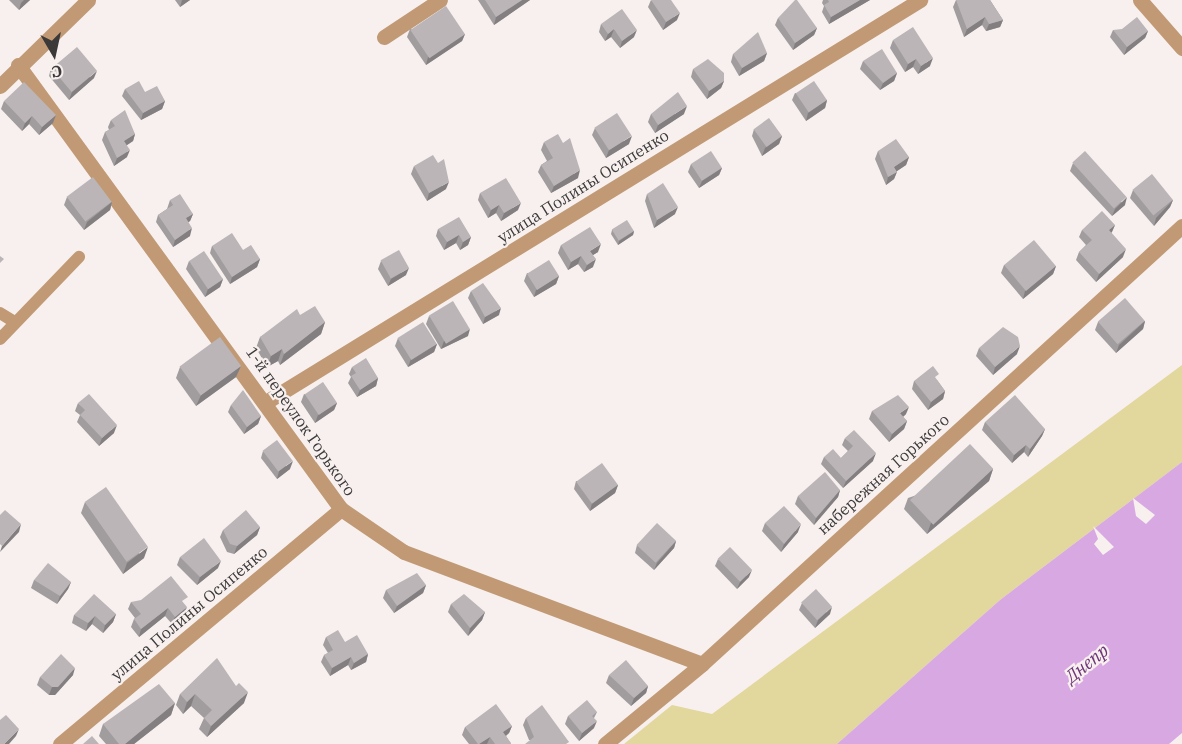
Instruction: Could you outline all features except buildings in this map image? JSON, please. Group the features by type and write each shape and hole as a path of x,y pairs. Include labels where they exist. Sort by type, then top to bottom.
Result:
{"street":[{"path":"0,86 18,65 88,0"},
{"path":"384,37 440,0"},
{"name":"улица Полины Осипенко","path":"266,402 920,0"},
{"path":"1140,0 1182,48"},
{"name":"1-й переулок Горького","path":"18,65 266,402 341,509 404,552 702,664"},
{"name":"набережная Горького","path":"605,744 702,664 1182,226"},
{"name":"улица Полины Осипенко","path":"60,744 341,509"}],"lane":[{"path":"0,339 13,321 79,257"},
{"path":"0,313 13,321"}],"shaded area":[{"path":"1182,365 1182,462 1000,600 837,744 624,744 672,705 712,714"}],"water":[{"name":"Днепр","path":"1182,462 1182,733 1169,744 837,744 1000,600"}],"pier":[{"path":"1133,498 1155,515 1146,524 1136,516"},
{"path":"1093,526 1114,547 1103,555 1094,544 1098,539"}]}
